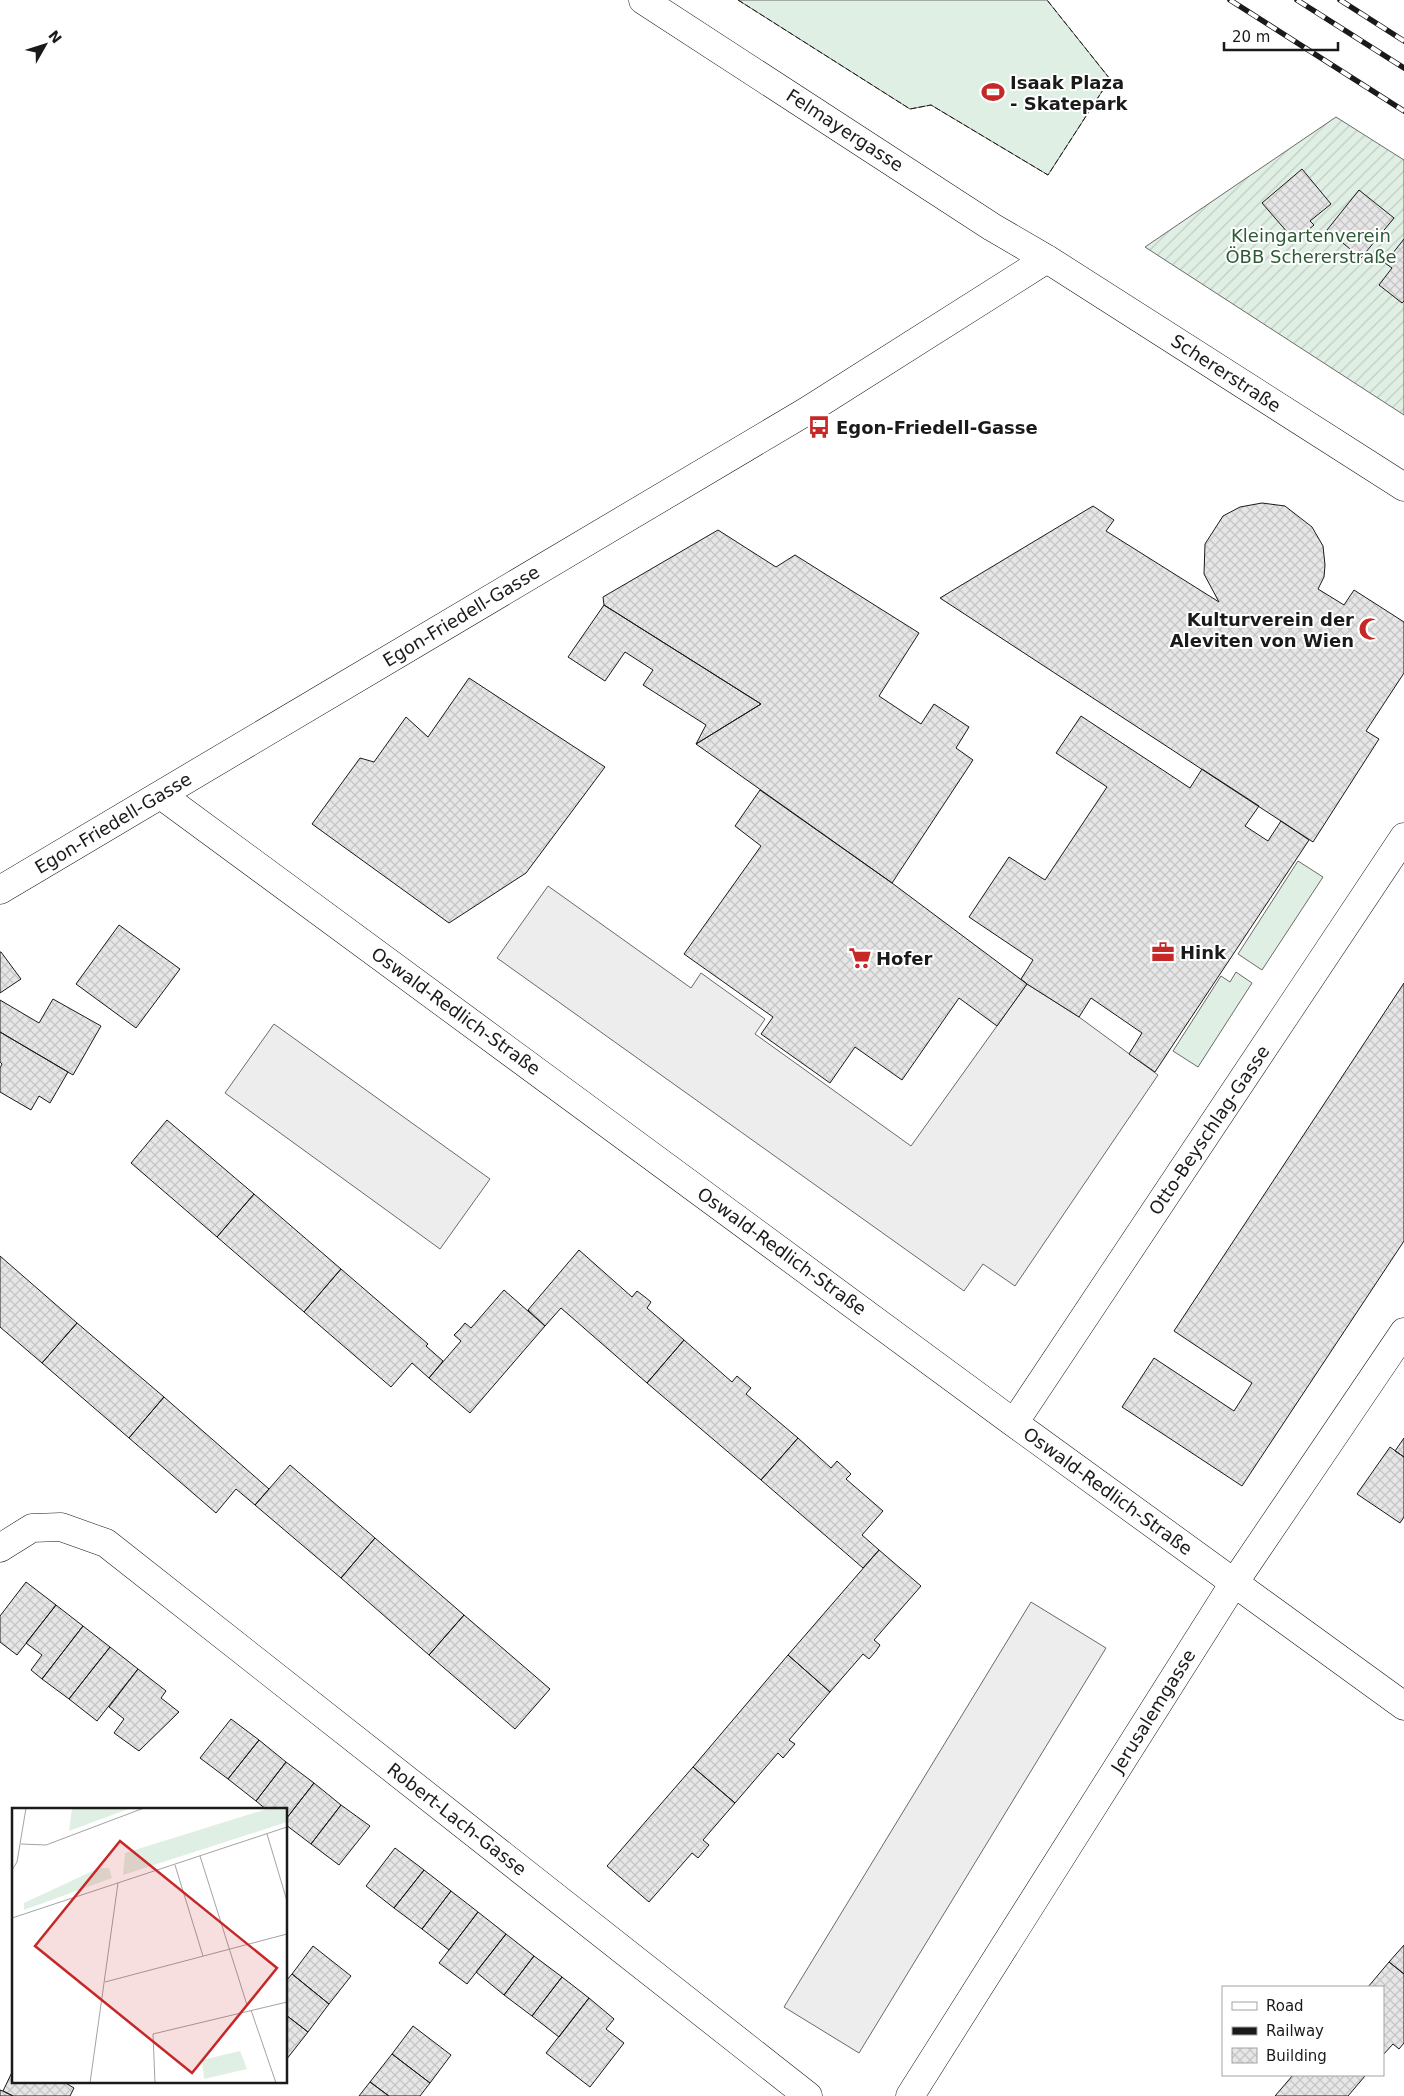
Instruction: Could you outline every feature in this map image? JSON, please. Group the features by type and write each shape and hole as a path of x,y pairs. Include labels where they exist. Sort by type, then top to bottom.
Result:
{"street":[{"name":"Felmayergasse","path":"643,0 992,227 1047,260"},
{"name":"Schererstraße","path":"1047,260 1404,487"},
{"name":"Egon-Friedell-Gasse","path":"0,890 808,411 1047,260"},
{"name":"Oswald-Redlich-Straße","path":"161,795 1014,1423 1404,1706"},
{"name":"Otto-Beyschlag-Gasse","path":"1014,1423 1404,836"},
{"name":"Jerusalemgasse","path":"910,2096 1234,1583 1404,1332"},
{"name":"Robert-Lach-Gasse","path":"0,1548 32,1528 42,1527 62,1527 106,1543 808,2096"}],"green space":[{"name":"Isaak Plaza - Skatepark","path":"738,0 1047,0 1110,79 1048,175 931,105 910,109"},
{"name":"Kleingartenverein ÖBB Schererstraße","path":"1336,117 1404,160 1404,415 1145,247"},
{"path":"1298,861 1323,877 1262,970 1238,954"},
{"path":"1236,972 1252,983 1198,1067 1173,1051 1221,976 1230,982"}],"shaded area":[{"path":"548,886 691,988 701,973 765,1019 755,1034 911,1146 1027,984 1079,1017 1158,1075 1015,1286 983,1264 964,1291 497,958"},
{"path":"274,1024 490,1179 440,1249 225,1093"},
{"path":"1031,1602 1106,1648 859,2053 784,2007"}],"building":[{"path":"1302,169 1331,204 1310,221 1314,225 1295,241 1262,203"},
{"path":"1359,190 1394,218 1361,258 1327,230"},
{"path":"1404,239 1404,301 1402,303 1379,285 1392,268 1385,263"},
{"path":"1262,503 1285,506 1312,527 1323,546 1325,565 1324,577 1318,589 1344,605 1354,590 1404,622 1404,673 1366,731 1379,739 1313,842 940,598 1093,506 1114,520 1106,531 1219,602 1204,574 1205,544 1223,516 1240,507"},
{"path":"718,530 776,567 795,555 919,633 879,696 921,724 934,704 969,727 956,748 973,760 892,883 696,744 761,704 604,605 603,597"},
{"path":"604,605 761,704 696,744 706,725 643,685 653,670 625,652 605,681 568,657"},
{"path":"469,678 605,767 526,873 449,923 312,824 360,758 374,762 406,717 428,737"},
{"path":"1081,716 1190,788 1202,769 1259,806 1245,826 1268,841 1281,821 1309,840 1155,1072 1129,1054 1142,1033 1091,998 1079,1017 1027,984 1021,979 1033,960 969,917 1009,857 1045,880 1107,787 1056,753"},
{"path":"760,790 892,883 1027,984 997,1026 959,998 902,1080 855,1047 830,1083 761,1034 773,1017 684,954 761,846 735,826"},
{"path":"119,925 180,969 136,1028 76,984"},
{"path":"0,952 21,979 0,993"},
{"path":"1404,983 1404,1241 1242,1486 1122,1407 1154,1358 1234,1411 1252,1383 1174,1331"},
{"path":"53,999 101,1026 73,1075 0,1032 0,1000 39,1023"},
{"path":"0,1032 68,1072 50,1103 39,1096 31,1110 0,1092 0,1068 2,1064 0,1062"},
{"path":"167,1120 254,1194 217,1237 131,1163"},
{"path":"254,1194 341,1269 304,1312 217,1237"},
{"path":"579,1250 632,1297 637,1291 651,1302 647,1308 684,1340 647,1383 561,1308 545,1326 528,1310"},
{"path":"0,1256 77,1323 42,1363 0,1327"},
{"path":"341,1269 428,1344 426,1346 443,1361 429,1378 412,1363 391,1387 304,1312"},
{"path":"504,1290 545,1326 470,1413 429,1378 461,1341 454,1335 465,1323 471,1328"},
{"path":"77,1323 164,1397 129,1438 42,1363"},
{"path":"684,1340 732,1382 737,1376 751,1388 746,1394 798,1438 761,1480 647,1383"},
{"path":"164,1397 269,1489 255,1505 236,1489 216,1513 129,1438"},
{"path":"798,1438 831,1468 837,1461 851,1474 846,1479 883,1511 862,1535 879,1550 863,1568 761,1480"},
{"path":"1404,1438 1404,1457 1395,1451"},
{"path":"1390,1447 1404,1457 1404,1517 1400,1523 1357,1494"},
{"path":"290,1465 375,1538 341,1578 255,1505"},
{"path":"375,1538 464,1615 429,1655 341,1578"},
{"path":"879,1550 921,1586 874,1640 880,1645 876,1651 869,1659 863,1654 830,1692 788,1655"},
{"path":"26,1582 56,1605 17,1655 0,1642 0,1616"},
{"path":"56,1605 83,1626 42,1679 31,1670 42,1655 26,1643"},
{"path":"464,1615 550,1689 515,1729 429,1655"},
{"path":"83,1626 110,1647 69,1699 42,1679"},
{"path":"110,1647 138,1669 97,1721 69,1699"},
{"path":"788,1655 830,1692 789,1740 795,1744 783,1758 778,1753 735,1803 693,1767"},
{"path":"138,1669 166,1691 161,1698 179,1712 139,1751 114,1733 124,1719 109,1707"},
{"path":"231,1719 259,1740 228,1779 200,1758"},
{"path":"259,1740 286,1762 256,1801 228,1779"},
{"path":"286,1762 314,1783 288,1816 288,1808 265,1808 256,1801"},
{"path":"693,1767 735,1803 703,1840 709,1845 698,1858 692,1853 649,1902 607,1866"},
{"path":"314,1783 341,1805 311,1844 288,1827 288,1816"},
{"path":"341,1805 370,1826 339,1865 311,1844"},
{"path":"395,1848 424,1870 394,1908 366,1886"},
{"path":"424,1870 451,1891 422,1929 394,1908"},
{"path":"451,1891 478,1912 449,1950 422,1929"},
{"path":"478,1912 506,1934 467,1984 439,1963"},
{"path":"506,1934 534,1956 504,1995 476,1972"},
{"path":"1404,1945 1404,1974 1389,1962"},
{"path":"313,1946 351,1976 329,2004 292,1974"},
{"path":"534,1956 562,1977 532,2016 504,1995"},
{"path":"1389,1962 1404,1974 1404,2043 1399,2049 1393,2044 1384,2054 1384,1986 1369,1986"},
{"path":"292,1974 329,2004 308,2032 288,2017 288,1979"},
{"path":"562,1977 589,1998 559,2037 532,2016"},
{"path":"589,1998 614,2019 606,2029 624,2043 590,2087 546,2053"},
{"path":"288,2017 308,2032 288,2057"},
{"path":"413,2026 451,2055 430,2083 392,2054"},
{"path":"392,2054 430,2083 420,2096 389,2096 370,2082"},
{"path":"12,2072 12,2084 67,2084 74,2088 70,2096 13,2096 3,2091"},
{"path":"1292,2076 1365,2076 1348,2096 1275,2096"},
{"path":"370,2082 389,2096 359,2096"},
{"path":"0,2090 3,2091 13,2096 0,2096"}],"railway":[{"path":"1230,0 1404,111"},
{"path":"1297,0 1404,68"},
{"path":"1340,0 1404,41"}],"fence":[{"path":"738,0 910,109 931,105 1048,175 1110,79 1047,0"}],"place":[{"name":"Isaak Plaza - Skatepark","path":"993,92"},
{"name":"Egon-Friedell-Gasse","path":"819,427"},
{"name":"Kulturverein der Aleviten von Wien","path":"1370,629"},
{"name":"Hink","path":"1163,952"},
{"name":"Hofer","path":"860,958"}]}
